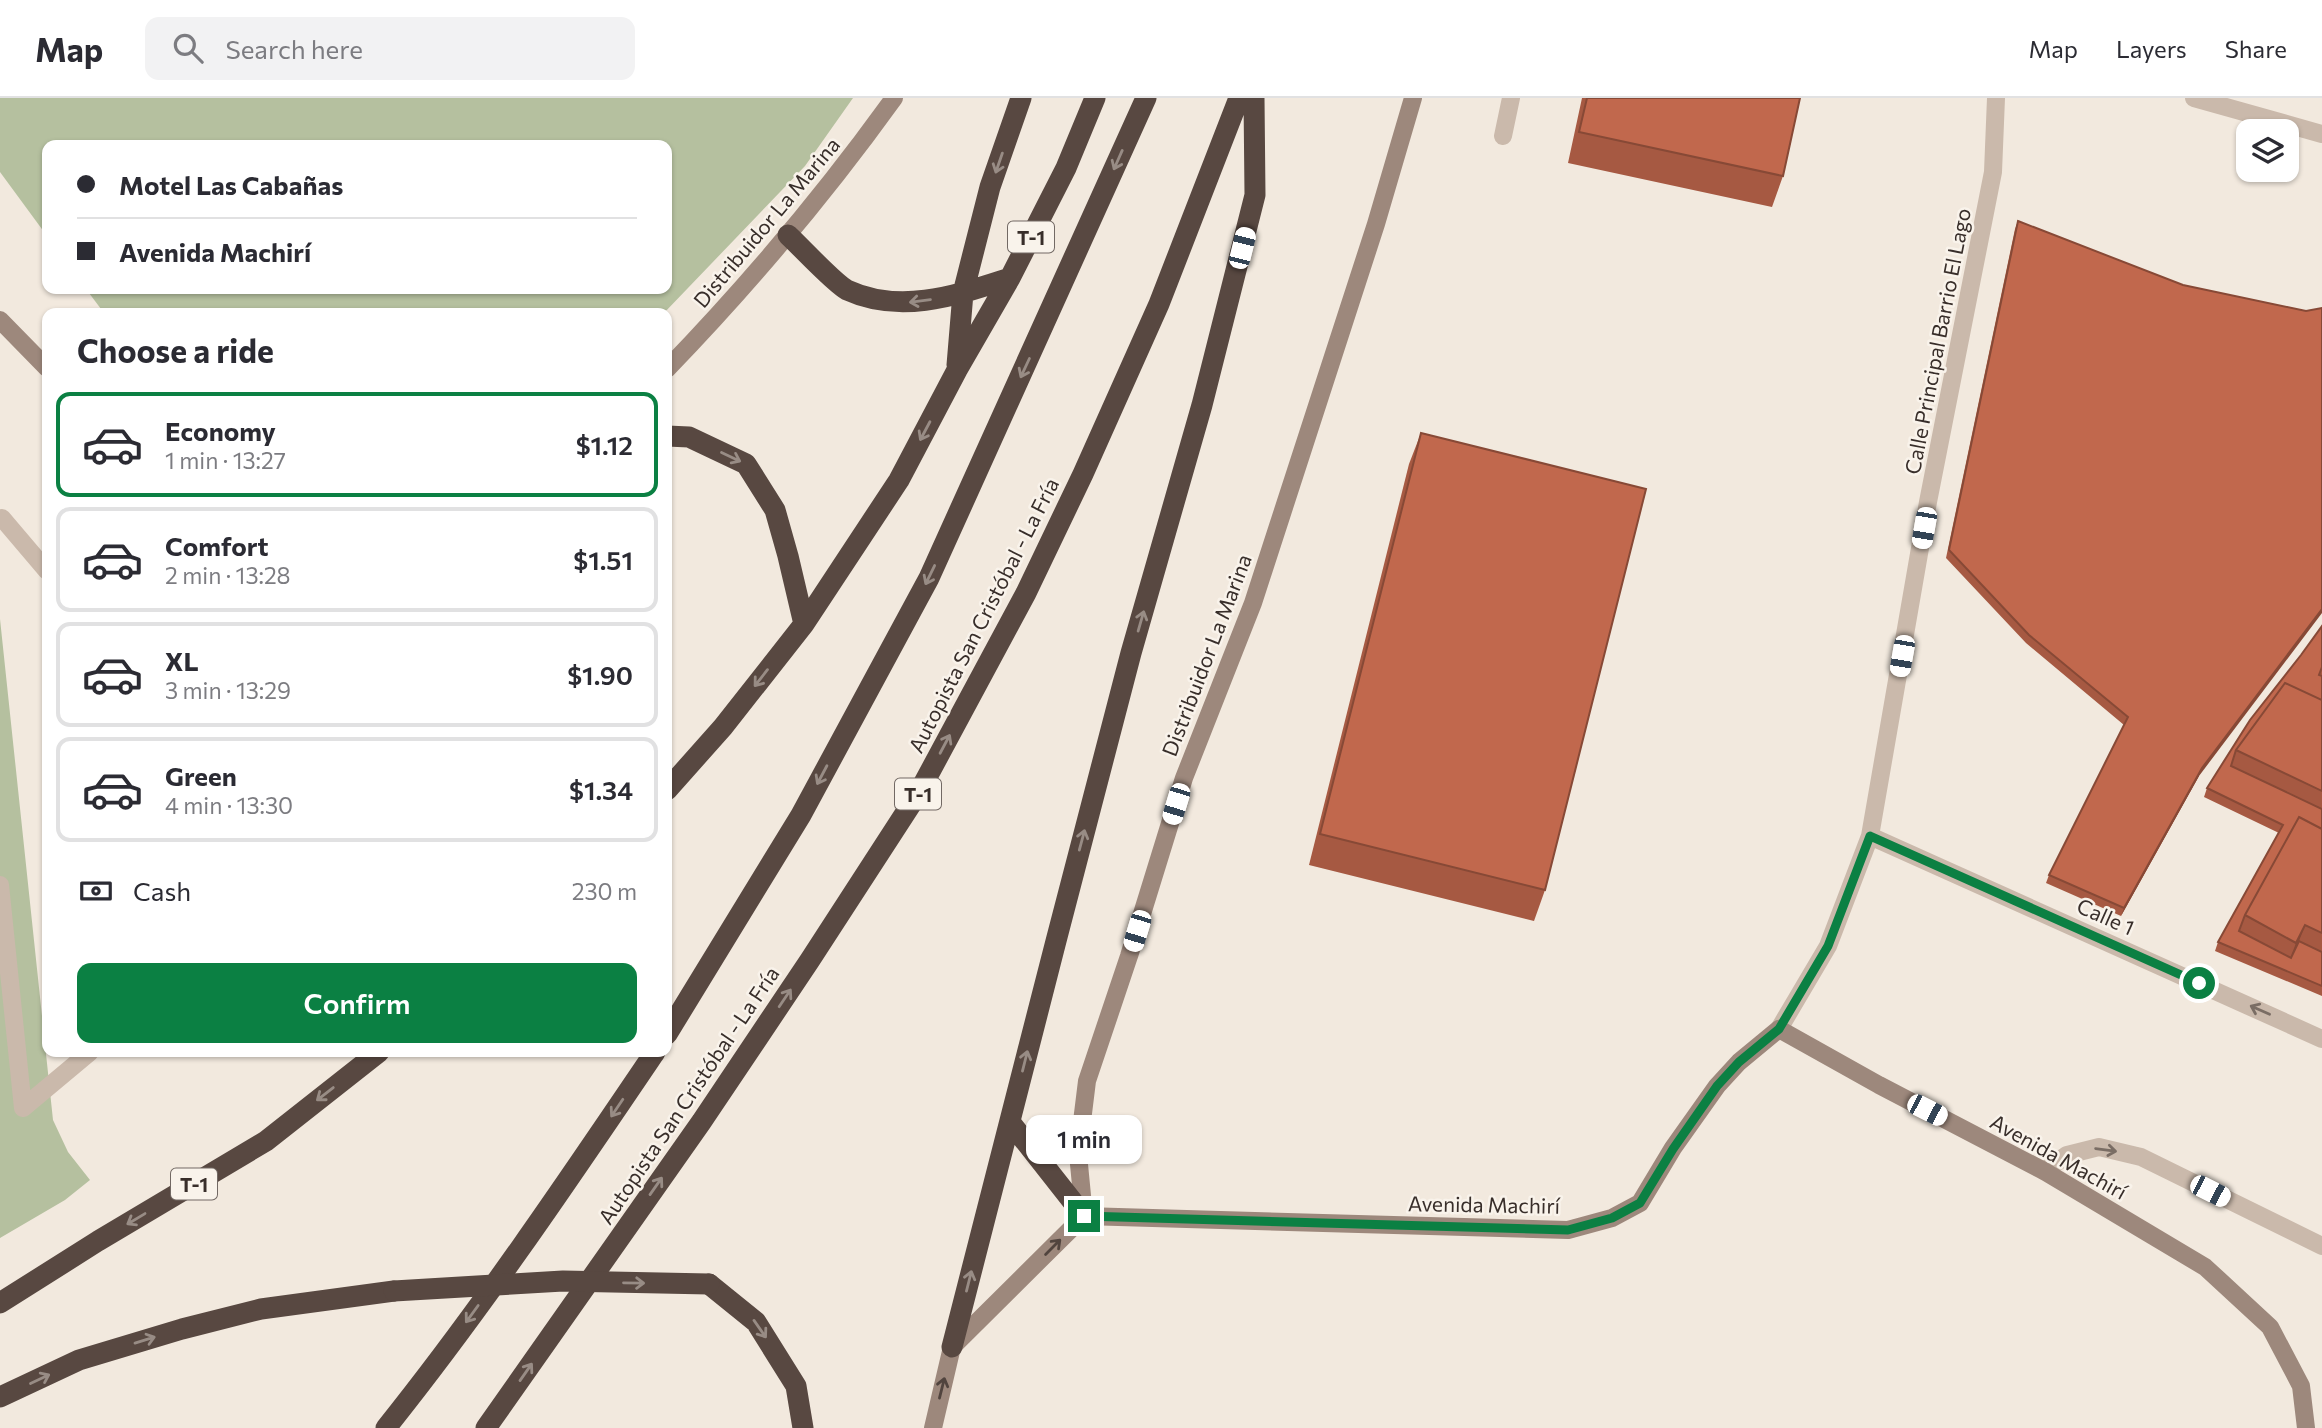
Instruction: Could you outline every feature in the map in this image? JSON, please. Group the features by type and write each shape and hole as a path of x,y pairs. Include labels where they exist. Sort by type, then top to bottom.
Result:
{"highway":[{"path":"957,370 963,293 990,187 1021,98"},
{"name":"T-1","path":"672,784 723,727 804,624 899,480 957,370 1010,278 1066,168 1095,98"},
{"path":"672,1026 801,815 929,578 1146,98"},
{"name":"Autopista San Cristóbal - La Fría","path":"486,1428 709,1110 919,792 1026,593 1083,474 1159,304 1239,98"},
{"path":"952,1347 1131,653 1202,405 1255,195 1254,98"},
{"path":"788,235 846,289 886,301 911,303 963,293 1010,278"},
{"path":"672,436 689,437 746,464 775,510 804,624"},
{"name":"T-1","path":"0,1303 265,1141 373,1057"},
{"path":"386,1428 432,1370 561,1190 652,1057"},
{"path":"1010,1122 1084,1216"},
{"path":"0,1397 79,1360 261,1309 394,1291 563,1282 709,1284 756,1322 796,1386 803,1428"}],"street":[{"name":"Distribuidor La Marina","path":"672,364 788,235 859,147 894,98"},
{"name":"Distribuidor La Marina","path":"1084,1216 1079,1154 1087,1081 1184,778 1257,590 1376,224 1413,98"},
{"path":"1503,136 1511,98"},
{"name":"Calle Principal Barrio El Lago","path":"1779,1029 1828,946 1870,836 1928,502 1993,172 1996,98"},
{"path":"2194,98 2322,134"},
{"path":"0,320 42,363"},
{"path":"0,520 2,518 42,565"},
{"name":"Calle 1","path":"1870,836 2322,1039"},
{"path":"0,885 23,1108 84,1057"},
{"name":"Avenida Machirí","path":"1084,1216 1568,1230 1612,1218 1640,1203 1673,1149 1717,1086 1739,1062 1779,1029 1879,1085 2045,1171 2204,1267 2270,1328 2301,1386 2306,1428"},
{"path":"2045,1171 2067,1156 2099,1147 2141,1157 2322,1247"},
{"path":"933,1428 952,1347 1084,1216"}],"green space":[{"path":"0,98 853,98 805,166 669,308 100,308 90,294 672,294 672,140 42,140 42,229 0,172"},
{"path":"0,619 42,1016 42,1057 46,1057 53,1120 68,1152 90,1180 65,1200 0,1238"}],"building":[{"path":"1587,98 1800,98 1783,176 1579,132"},
{"path":"2018,221 2183,285 2306,311 2322,308 2322,609 2202,768 2124,908 2049,875 2128,717 2029,635 1949,550"},
{"path":"1421,433 1646,489 1545,890 1320,834"},
{"path":"2322,626 2322,667 2319,675 2322,676 2322,700 2285,683 2236,750 2231,766 2322,809 2322,829 2299,817 2245,915 2239,931 2291,958 2299,941 2322,952 2322,986 2218,942 2283,825 2207,788 2250,720"},
{"path":"2285,683 2322,700 2322,791 2236,750"},
{"path":"2299,817 2322,829 2322,933 2305,925 2296,943 2245,915"}],"route":[{"path":"1084,1216 1568,1230 1612,1218 1640,1203 1673,1149 1717,1086 1739,1062 1779,1029 1828,946 1870,836 2199,983"}]}
